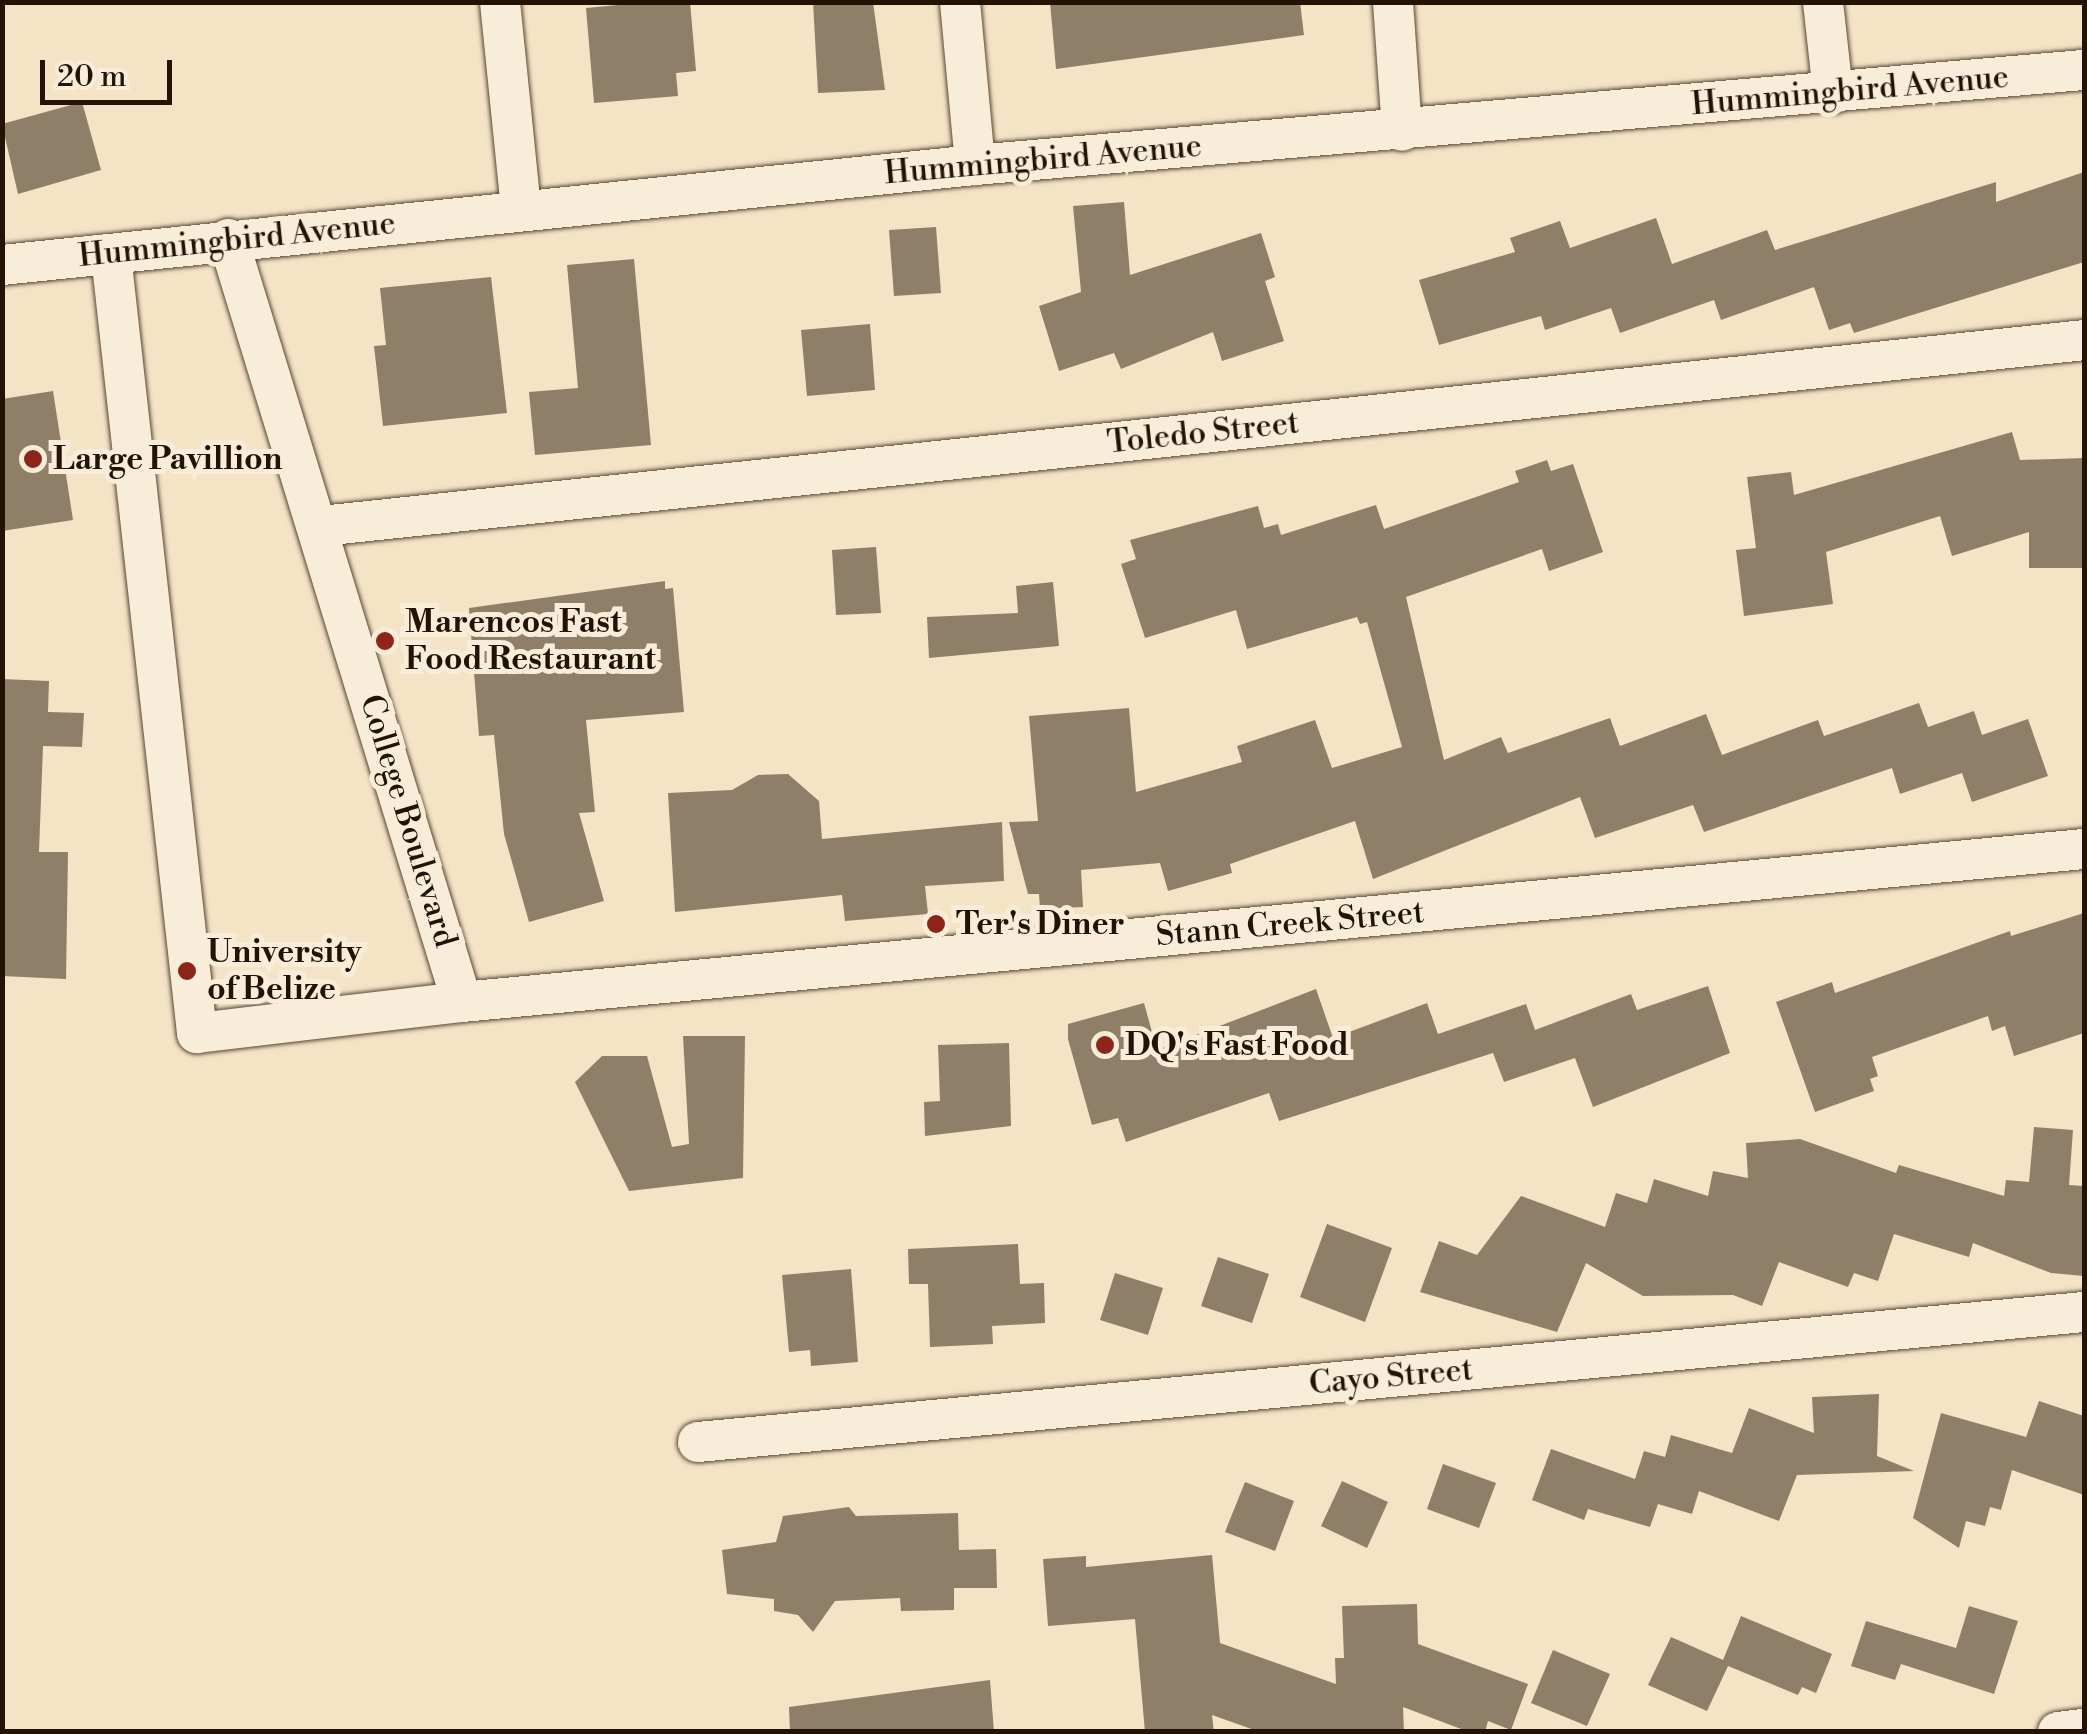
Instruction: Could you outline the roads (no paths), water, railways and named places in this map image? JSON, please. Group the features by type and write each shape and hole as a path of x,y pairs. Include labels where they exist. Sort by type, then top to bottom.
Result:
{"street":[{"path":"500,2 521,208"},
{"path":"960,2 975,165"},
{"path":"1393,2 1402,131"},
{"path":"1824,2 1833,92"},
{"name":"Hummingbird Avenue","path":"2,266 521,208 975,165 2084,70"},
{"name":"College Boulevard","path":"228,239 321,526 462,1002"},
{"name":"Stann Creek Street","path":"111,255 198,1034 462,1002 2084,849"},
{"name":"Toledo Street","path":"321,526 2084,340"},
{"name":"Cayo Street","path":"698,1442 2084,1312"},
{"path":"2058,1732 2084,1729"}],"place":[{"name":"Large Pavillion","path":"33,459"},
{"name":"Marencos Fast Food Restaurant","path":"385,641"},
{"name":"Ter's Diner","path":"936,924"},
{"name":"University of Belize","path":"187,971"},
{"name":"DQ's Fast Food","path":"1105,1045"}]}
